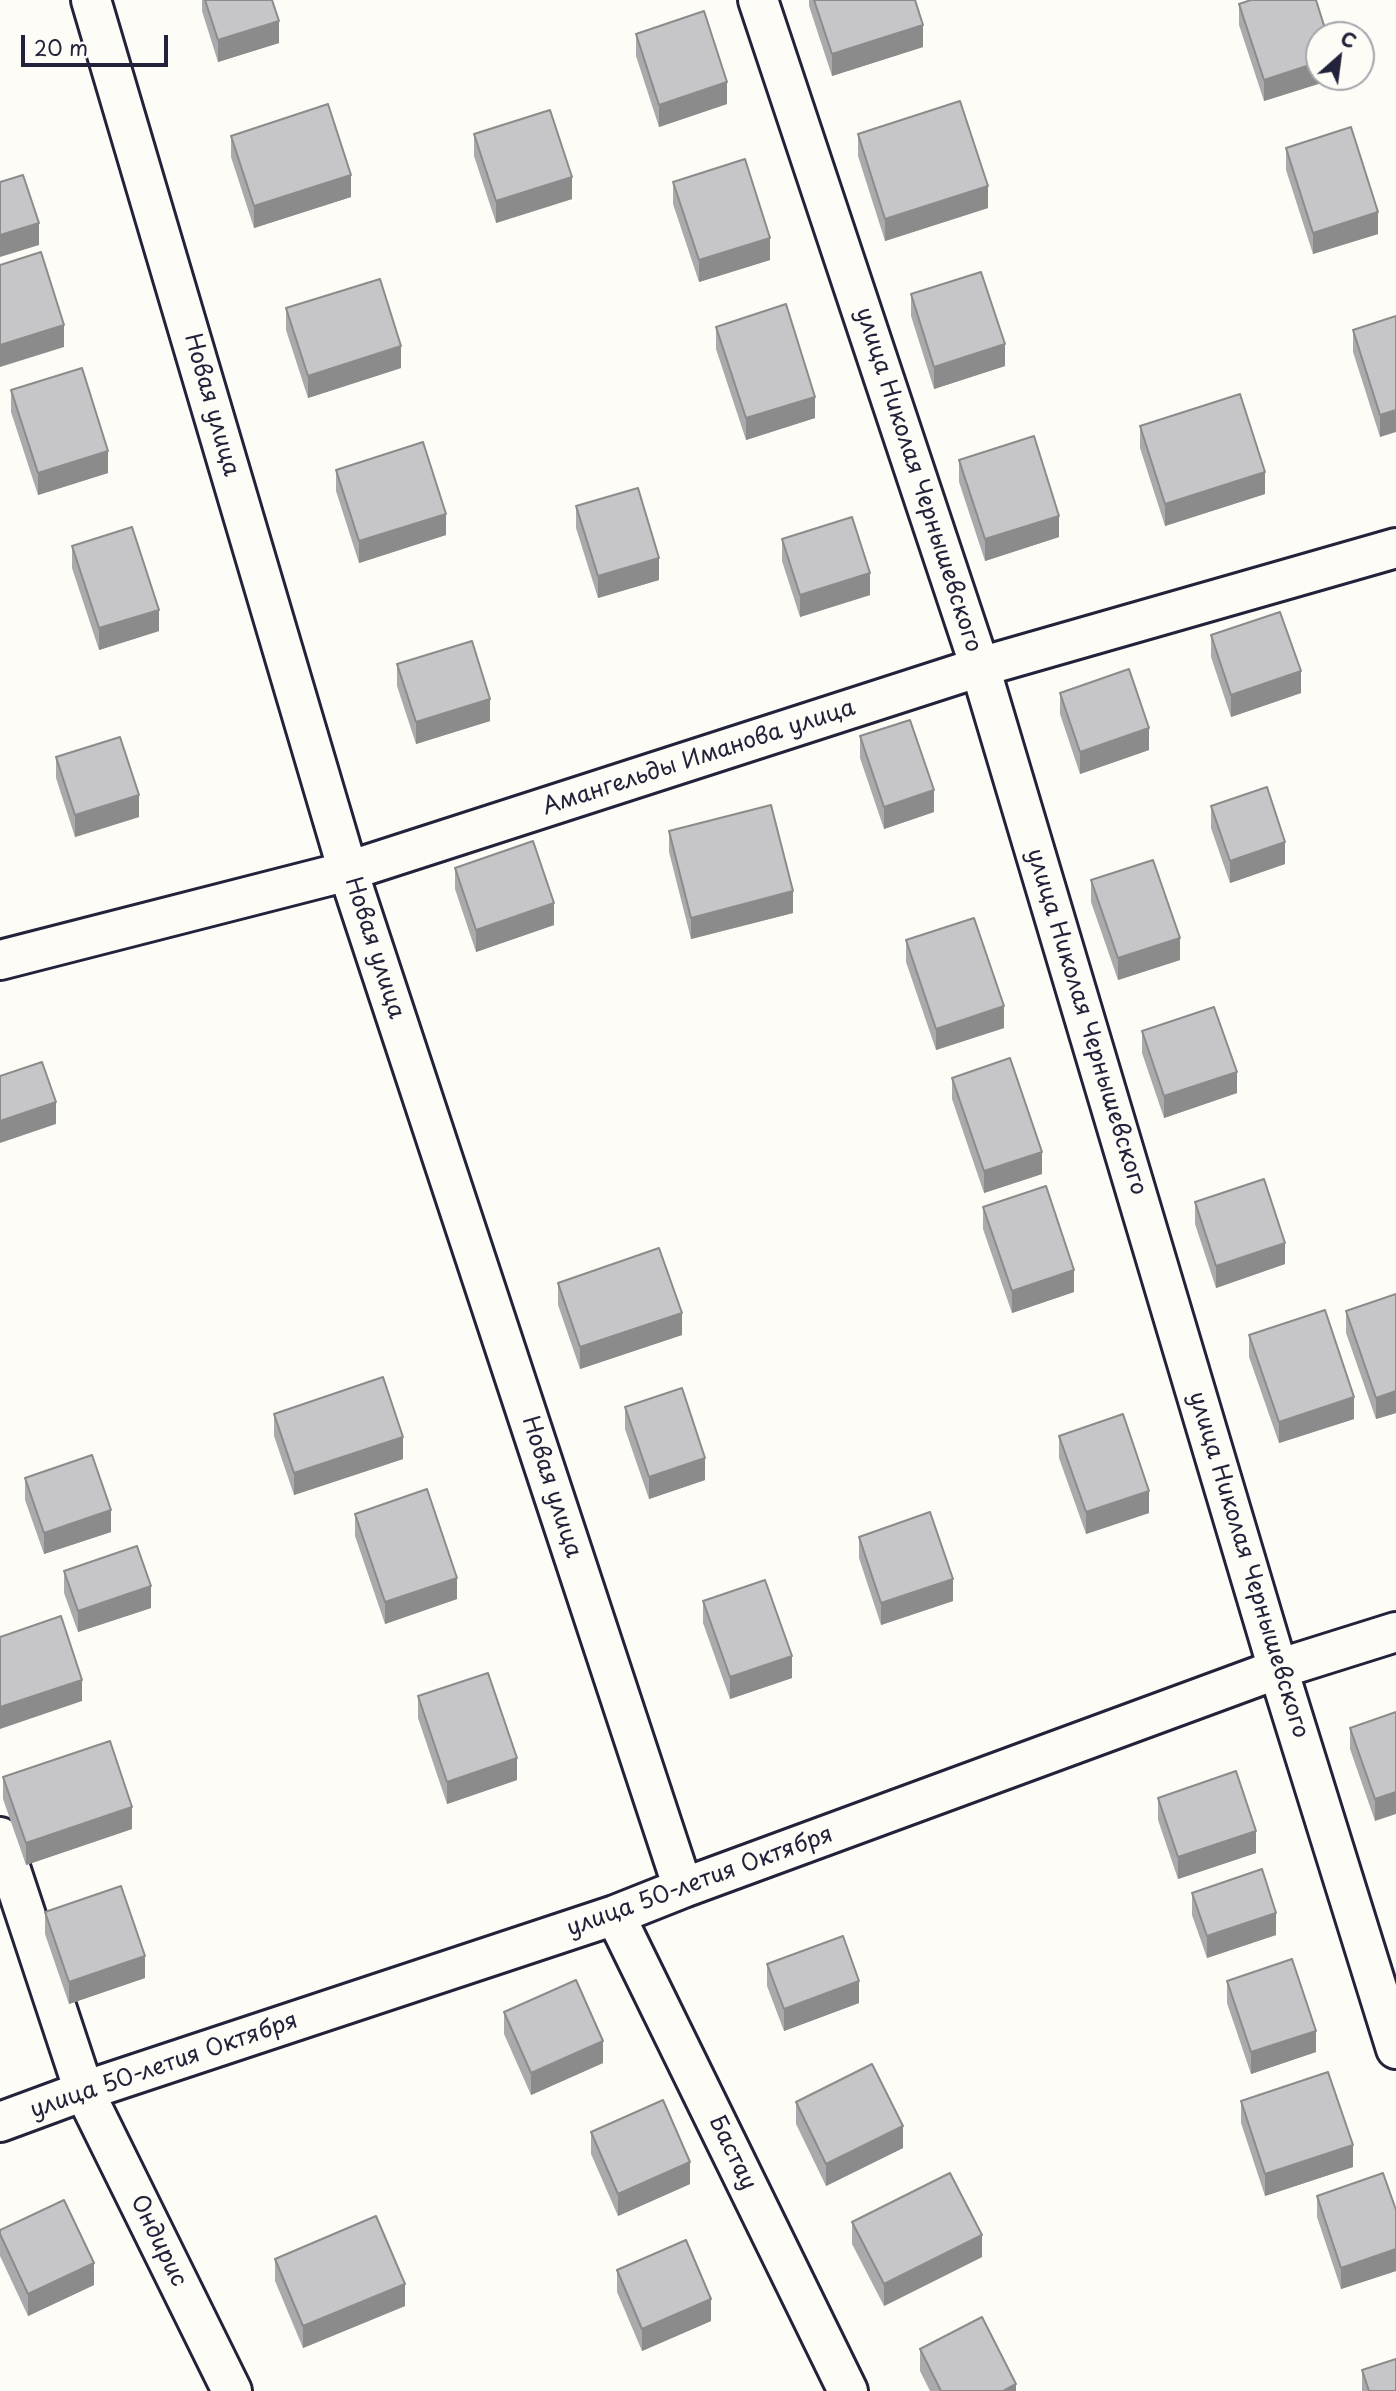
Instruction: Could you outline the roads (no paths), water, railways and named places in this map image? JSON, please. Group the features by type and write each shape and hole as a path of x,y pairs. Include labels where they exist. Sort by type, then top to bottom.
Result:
{"street":[{"name":"Новая улица","path":"91,0 348,871 683,1888"},
{"name":"улица Николая Чернышевского","path":"758,0 980,667 1278,1669 1396,2049"},
{"name":"Амангельды Иманова улица","path":"0,960 348,871 980,667 1396,548"},
{"name":"улица 50-летия Октября","path":"0,2122 84,2091 615,1915 1278,1669 1396,1632"},
{"name":"Ондирис","path":"0,1837 84,2091 232,2391"},
{"name":"Бастау","path":"615,1915 848,2391"}]}
